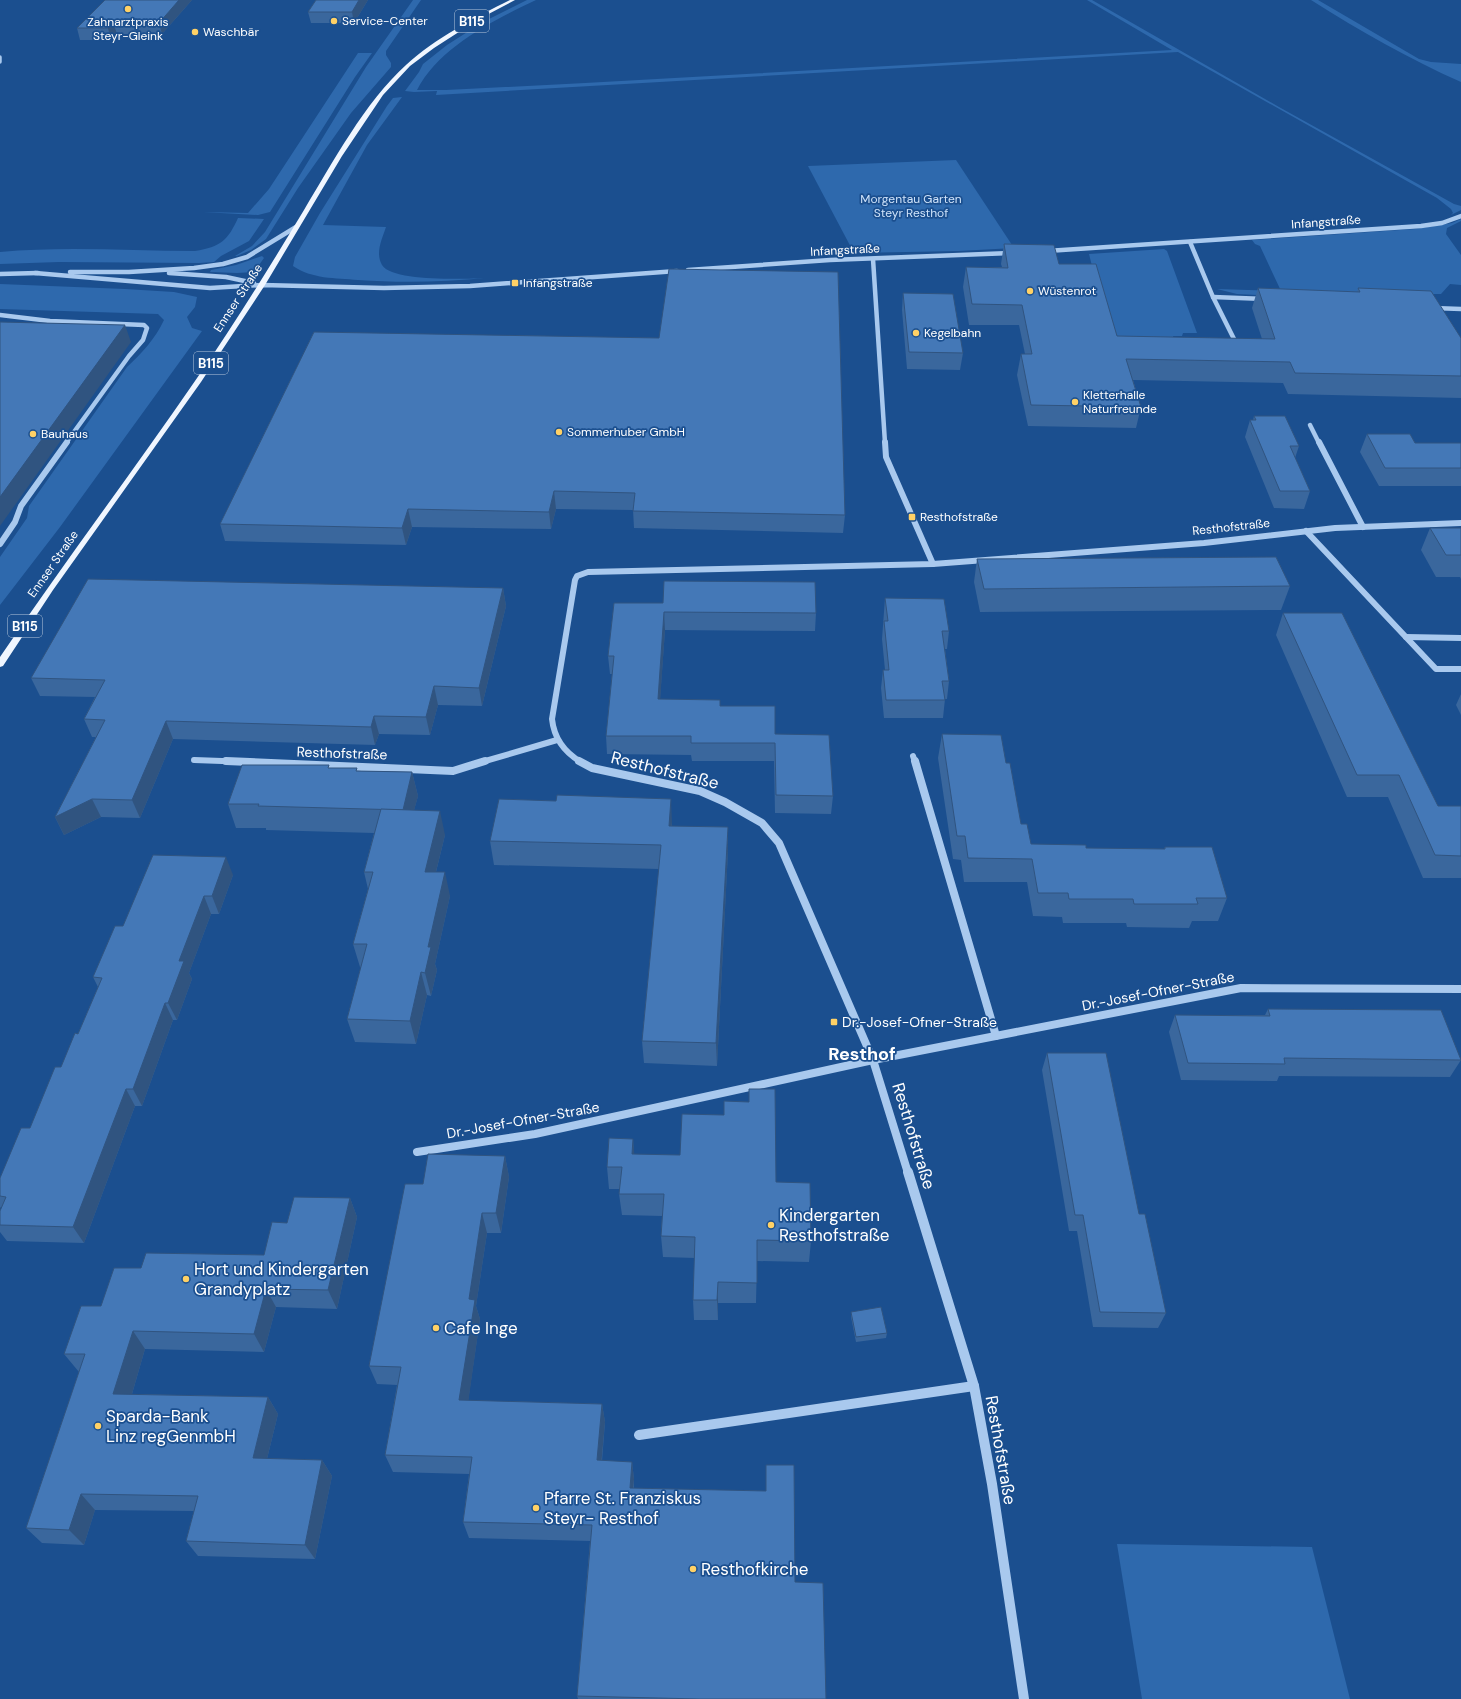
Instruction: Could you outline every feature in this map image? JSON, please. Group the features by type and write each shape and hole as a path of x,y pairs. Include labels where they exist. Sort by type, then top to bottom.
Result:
{"main road":[{"name":"Ennser Straße","path":"0,664 50,589 198,382 262,285 296,226 381,94 394,78 420,55 454,32 513,0"}],"street":[{"name":"Infangstraße","path":"1042,252 1425,226 1440,224 1461,216"},
{"path":"129,272 204,267 239,260 256,252 296,226"},
{"path":"1190,242 1213,296 1239,349"},
{"name":"Infangstraße","path":"262,285 429,288 873,259 1019,253"},
{"path":"873,259 886,457 933,564"},
{"path":"0,274 129,272 220,276 262,285"},
{"path":"35,273 210,288 262,285"},
{"path":"1213,296 1273,299"},
{"path":"1430,308 1461,309"},
{"path":"0,315 50,321 144,325 148,328 147,334 142,342 129,356 21,506 15,522 0,544"},
{"path":"1310,425 1362,527"},
{"name":"Resthofstraße","path":"1024,1699 992,1484 974,1386 874,1060 779,843 762,823 725,802 700,791 592,768 580,764 557,740 553,730 552,719 575,580 579,575 588,572 933,564 1204,543 1362,527 1461,523"},
{"path":"1306,532 1436,669 1461,669"},
{"path":"1406,637 1461,638"},
{"name":"Resthofstraße","path":"194,760 453,771 557,740"},
{"path":"913,756 996,1036"},
{"name":"Dr.-Josef-Ofner-Straße","path":"417,1152 535,1134 874,1060 1242,988 1461,989"},
{"path":"639,1435 974,1386"}],"green space":[{"path":"413,0 421,0 386,51 391,67 351,113 298,188 266,239 251,250 235,256 252,246 265,232 366,67"},
{"path":"527,0 536,0 503,16 469,36 453,48 427,75 417,90 446,90 585,83 1172,50 1087,0 1092,0 1279,107 1454,204 1461,206 1461,210 1451,215 1453,213 1451,209 1437,198 1178,52 436,95 437,91 405,91 423,64 447,45 483,22"},
{"path":"1311,0 1318,0 1419,59 1431,62 1461,64 1461,82 1385,44"},
{"path":"358,53 372,53 355,77 270,212 258,215 203,212 248,213 269,189"},
{"path":"402,97 367,145 323,225 386,227 379,251 380,260 382,265 389,270 400,274 431,278 487,278 422,282 358,280 316,276 293,266 295,257 320,213 387,106 393,98"},
{"name":"Morgentau Garten Steyr Resthof","path":"956,160 1014,248 959,251 854,253 808,166"},
{"path":"238,218 264,219 249,241 221,256 214,262 59,262 0,264 0,252 24,250 73,249 195,251 217,245 231,232"},
{"path":"1461,219 1461,221 1447,228 1446,234 1461,255 1461,285 1450,284 1441,294 1407,294 1387,301 1237,294 1217,289 1281,291 1260,246 1255,244 1252,240 1415,229 1452,223"},
{"path":"1164,249 1167,251 1197,333 1183,333 1182,336 1173,336 1177,354 1111,355 1089,254"},
{"path":"262,256 264,258 254,272 210,272 211,270 236,265"},
{"path":"0,284 174,292 197,297 195,307 187,317 192,328 202,331 60,527 0,605 0,557 27,518 29,506 127,367 148,345 164,320 158,314 0,309"},
{"path":"1117,1544 1312,1547 1350,1699 1142,1699"}],"building":[{"path":"105,0 179,0 159,23 113,22 108,28 77,28"},
{"path":"316,0 359,0 352,12 308,12"},
{"path":"1004,244 1054,245 1059,264 1096,264 1117,336 1275,339 1258,288 1360,292 1358,288 1431,291 1461,338 1461,376 1295,373 1290,362 1126,359 1141,407 1031,405 1021,354 1032,354 1022,305 972,304 966,267 1008,268"},
{"name":"Sommerhuber GmbH","path":"669,269 838,272 845,515 633,511 635,493 554,491 549,512 408,509 402,528 220,524 314,332 659,338"},
{"path":"903,293 953,294 963,353 909,352"},
{"name":"Bauhaus","path":"0,322 125,325 0,497"},
{"path":"1254,416 1285,416 1299,446 1290,446 1310,491 1280,491 1250,420 1256,420"},
{"path":"1367,434 1410,434 1415,443 1461,443 1461,468 1385,468"},
{"path":"1430,528 1461,528 1461,555 1446,555"},
{"path":"1276,557 1290,586 984,589 977,559"},
{"path":"88,579 503,588 479,688 434,686 426,717 374,716 371,727 166,721 132,800 92,799 55,817 105,720 84,719 105,680 31,678"},
{"path":"664,581 815,582 816,613 664,612 658,699 720,700 720,706 775,706 775,734 829,735 833,796 776,795 775,743 691,743 691,736 606,736 614,656 608,656 614,603 663,603"},
{"path":"885,598 944,599 949,631 942,631 949,681 942,681 945,700 886,700 883,670 889,670 884,621 888,621"},
{"path":"1283,613 1342,613 1438,806 1461,806 1461,856 1435,855 1399,775 1357,775"},
{"path":"942,734 1001,735 1006,763 1010,763 1021,824 1027,824 1031,844 1086,845 1086,848 1165,849 1165,847 1212,847 1227,898 1196,898 1198,904 1134,904 1133,899 1069,899 1068,893 1038,893 1032,859 968,858 965,836 957,836"},
{"path":"242,765 329,765 328,768 357,768 356,771 412,772 403,810 228,804"},
{"path":"557,795 671,799 669,826 728,827 716,1043 642,1041 661,845 490,841 499,799 556,801"},
{"path":"381,809 440,811 425,872 445,872 428,947 431,947 425,973 421,972 410,1021 347,1019 367,944 353,944 373,872 364,872"},
{"path":"153,855 226,857 212,896 204,896 179,961 184,961 168,1003 165,1003 133,1089 126,1089 73,1227 0,1225 0,1211 6,1197 0,1196 0,1178 21,1128 30,1128 55,1067 61,1067 75,1033 78,1034 102,978 93,977 115,926 123,926"},
{"path":"1268,1009 1441,1010 1461,1060 1284,1058 1285,1064 1188,1063 1175,1015 1270,1016"},
{"path":"1047,1053 1106,1053 1139,1214 1145,1214 1166,1313 1100,1312 1083,1215 1075,1215"},
{"path":"749,1089 775,1089 776,1182 810,1183 811,1241 757,1240 757,1283 718,1282 717,1300 693,1300 695,1237 661,1236 664,1194 619,1194 622,1167 607,1167 609,1138 633,1139 632,1154 680,1155 682,1114 724,1115 724,1101 749,1102"},
{"path":"428,1154 505,1156 496,1213 482,1213 469,1299 475,1300 459,1400 602,1404 597,1460 632,1462 630,1488 766,1491 766,1465 794,1465 795,1582 823,1583 826,1699 699,1699 577,1696 592,1525 463,1522 472,1457 385,1455 401,1367 369,1366 405,1184 423,1184"},
{"path":"294,1197 350,1198 328,1290 266,1289 254,1334 133,1331 113,1394 268,1397 253,1458 322,1460 305,1545 186,1541 198,1496 81,1494 69,1530 26,1528 85,1354 64,1354 81,1306 101,1306 114,1268 141,1268 146,1253 264,1255 272,1222 287,1223"},
{"path":"881,1307 887,1333 856,1337 851,1312"}],"place":[{"name":"Zahnarztpraxis Steyr-Gleink","path":"128,9"},
{"name":"Service-Center","path":"334,21"},
{"name":"Waschbär","path":"195,32"},
{"name":"Infangstraße","path":"515,283"},
{"name":"Wüstenrot","path":"1030,291"},
{"name":"Kegelbahn","path":"916,333"},
{"name":"Kletterhalle Naturfreunde","path":"1075,402"},
{"name":"Sommerhuber GmbH","path":"559,432"},
{"name":"Bauhaus","path":"33,434"},
{"name":"Resthofstraße","path":"912,517"},
{"name":"Dr.-Josef-Ofner-Straße","path":"834,1022"},
{"name":"Kindergarten Resthofstraße","path":"771,1225"},
{"name":"Hort und Kindergarten Grandyplatz","path":"186,1279"},
{"name":"Cafe Inge","path":"436,1328"},
{"name":"Sparda-Bank Linz regGenmbH","path":"98,1426"},
{"name":"Pfarre St. Franziskus Steyr- Resthof","path":"536,1508"},
{"name":"Resthofkirche","path":"693,1569"}],"district":[{"name":"Resthof","path":"862,1054"}]}
